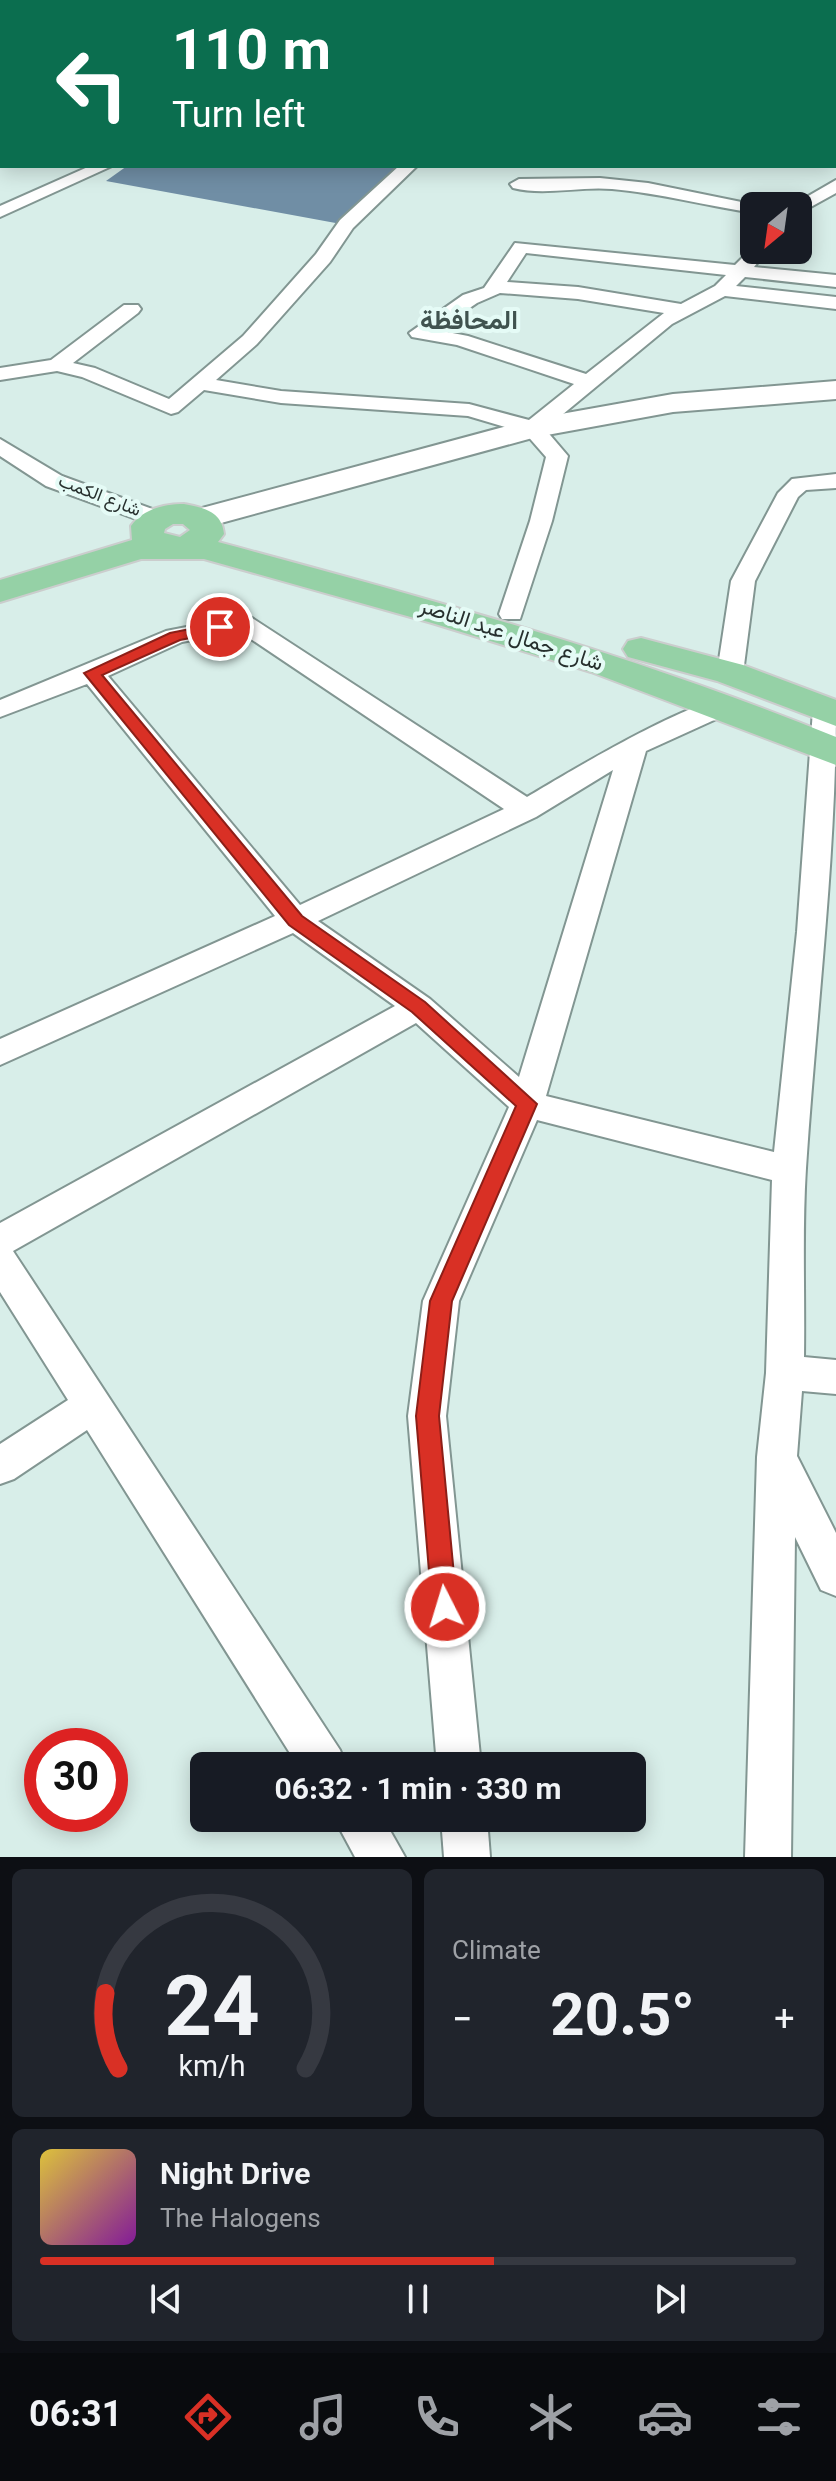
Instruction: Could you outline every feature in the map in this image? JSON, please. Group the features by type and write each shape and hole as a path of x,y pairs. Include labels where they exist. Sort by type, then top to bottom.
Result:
{"main road":[{"path":"0,567 164,534 203,539 207,534 202,521 533,428 673,403 836,390"},
{"name":"شارع جمال عبد الناصر","path":"202,521 221,534 511,614 727,689 830,731"},
{"path":"0,591 138,549 164,534"},
{"name":"شارع جمال عبد الناصر","path":"164,534 205,549 727,689"}],"street":[{"path":"6,211 51,168"},
{"path":"6,211 100,168"},
{"path":"0,374 57,365 88,372 171,408 250,340 323,258 346,224 407,168"},
{"path":"519,184 544,188 576,183 638,186 740,205"},
{"path":"812,201 836,185"},
{"path":"815,199 836,200"},
{"path":"589,382 461,340 419,333 470,299 491,292 521,247 836,281"},
{"path":"533,428 665,320 722,290 746,264"},
{"path":"494,287 578,293 683,310"},
{"path":"722,290 836,303"},
{"path":"57,365 131,309"},
{"path":"200,383 281,397 469,410 533,428 557,456 541,521 511,614"},
{"name":"شارع الكمب","path":"0,446 54,481 164,534"},
{"path":"0,1053 295,920 526,810 727,689 743,581 789,493 800,484 836,481"},
{"path":"0,709 175,636 243,623 526,810"},
{"path":"92,673 295,920 419,1007 527,1104 789,1170"},
{"path":"768,1857 777,1457 785,1373 789,1170 824,933 830,731"},
{"path":"458,1752 427,1416 441,1301 527,1104 634,746"},
{"path":"0,1241 419,1007"},
{"path":"0,1261 315,1752"},
{"path":"785,1373 836,1377"},
{"path":"0,1466 93,1405"},
{"path":"777,1457 836,1576"},
{"path":"366,1832 382,1857"},
{"path":"465,1832 467,1857"}],"water":[{"path":"124,168 400,168 341,224 106,181"}],"district":[{"name":"المحافظة","path":"469,322"}],"route":[{"path":"220,627 175,636 92,673 295,920 419,1007 527,1104 441,1301 427,1416 445,1607"}]}
